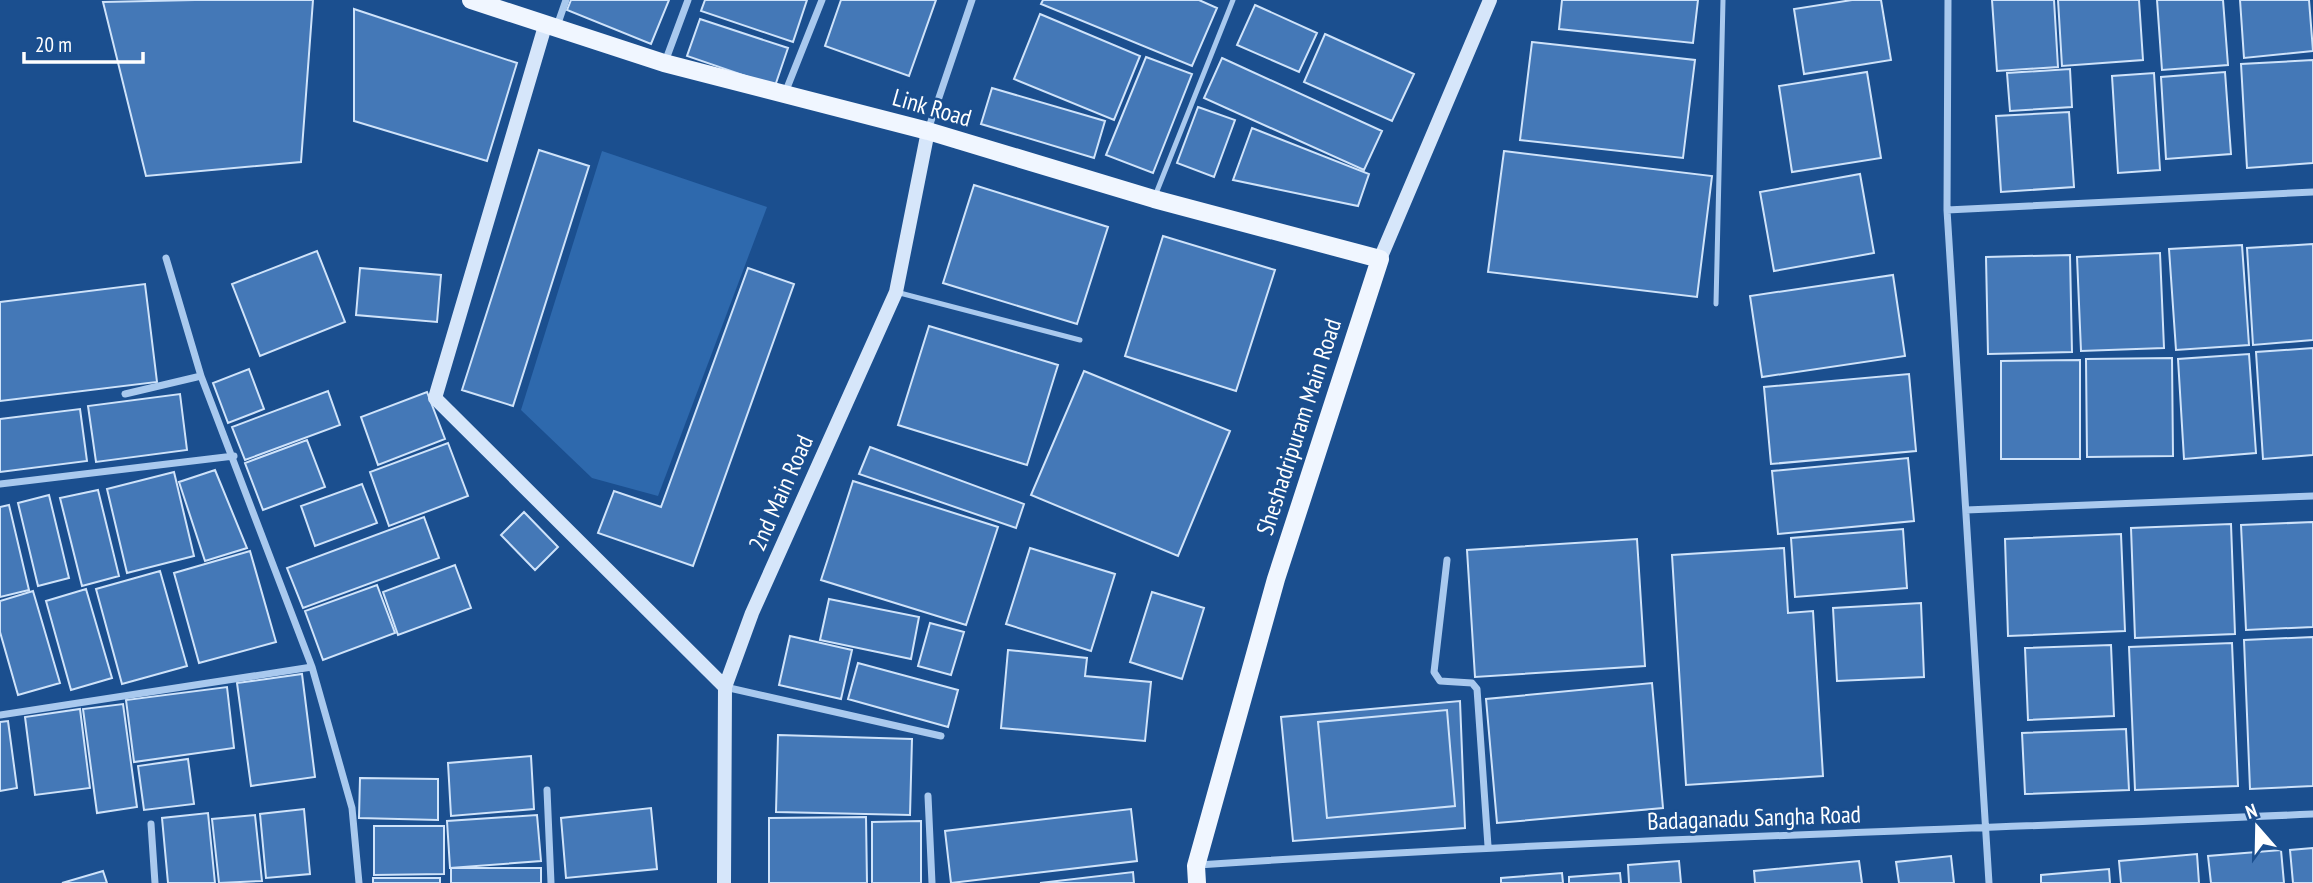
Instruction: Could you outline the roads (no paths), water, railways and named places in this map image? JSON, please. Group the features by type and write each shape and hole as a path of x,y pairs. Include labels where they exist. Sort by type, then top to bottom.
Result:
{"main road":[{"name":"Link Road","path":"471,0 550,28 664,63 928,131 1153,199 1380,259"},
{"name":"Sheshadripuram Main Road","path":"1197,874 1276,579 1380,259"}],"street":[{"path":"566,0 550,28 435,398 725,687 941,736"},
{"path":"664,63 688,0"},
{"path":"785,94 822,0"},
{"path":"928,131 972,0"},
{"name":"Sheshadripuram Main Road","path":"1380,259 1490,0"},
{"path":"1948,0 1947,210 1989,883"},
{"name":"2nd Main Road","path":"724,883 725,687 752,613 896,292 928,131"},
{"path":"1947,210 2313,192"},
{"path":"166,258 201,376 234,456 312,667 352,808 359,883"},
{"path":"125,394 201,376"},
{"path":"0,484 234,456"},
{"path":"1966,510 2313,496"},
{"path":"1447,560 1434,672 1440,681 1472,683 1477,689 1488,846"},
{"path":"0,715 312,667"},
{"path":"547,790 551,883"},
{"path":"928,796 932,883"},
{"name":"Badaganadu Sangha Road","path":"1197,874 1488,846 1986,830 2313,814"},
{"path":"151,824 155,883"}],"lane":[{"path":"1153,199 1233,0"},
{"path":"1716,304 1723,0"},
{"path":"896,292 1080,340"}]}
